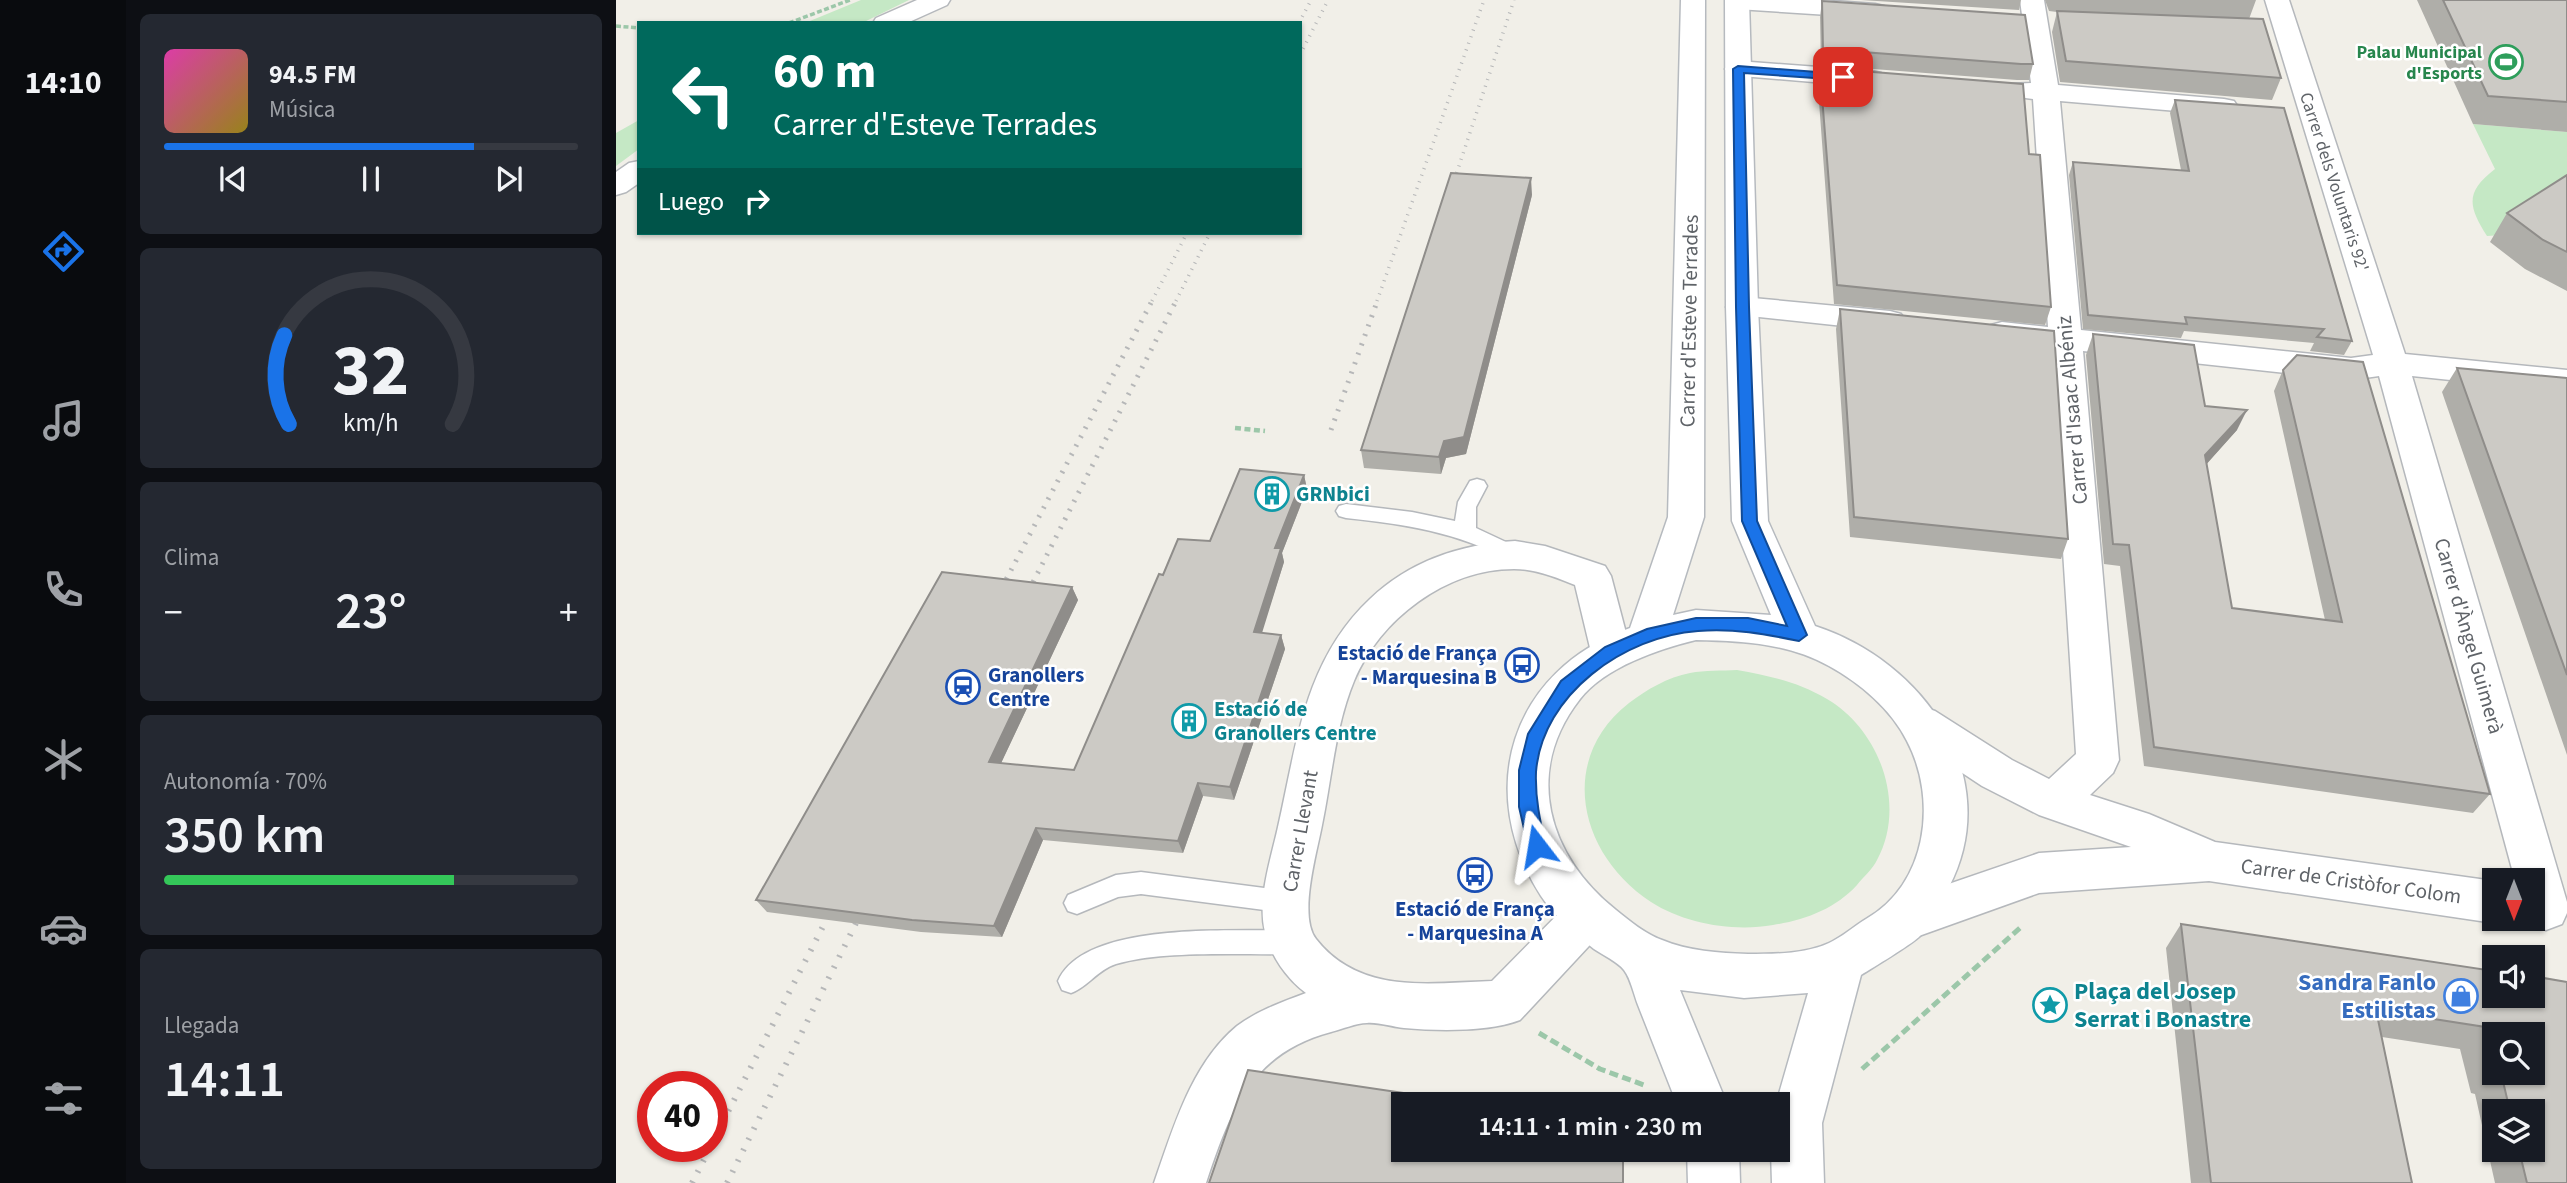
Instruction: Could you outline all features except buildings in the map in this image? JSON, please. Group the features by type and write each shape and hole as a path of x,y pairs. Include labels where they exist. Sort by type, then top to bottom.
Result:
{"street":[{"path":"890,21 938,0"},
{"name":"Carrer d'Esteve Terrades","path":"1629,644 1686,517 1693,0"},
{"name":"Carrer dels Voluntaris 92'","path":"2277,0 2273,30 2300,113 2392,363"},
{"path":"1799,635 1750,521 1742,307 1737,1 1900,12"},
{"name":"Carrer d'Isaac Albéniz","path":"2034,15 2046,92 2098,760 2054,802"},
{"path":"1738,69 1899,81"},
{"path":"1992,88 2247,109"},
{"path":"616,186 637,170"},
{"path":"1742,307 1918,324"},
{"path":"1972,329 2351,369 2392,363 2567,381"},
{"name":"Carrer d'Àngel Guimerà","path":"2392,363 2549,910"},
{"name":"Carrer Llevant","path":"1289,922 1316,737 1334,681 1354,643 1393,600 1426,578 1468,561 1488,556 1516,555 1537,558 1592,576 1629,644"},
{"path":"1696,625 1748,625 1799,635 1846,656 1888,685 1920,723 1943,771 1948,823 1935,875 1902,921 1841,961 1783,977 1711,976 1642,955 1586,917 1557,883 1537,846 1528,807 1528,770 1537,734 1567,685 1629,644 1696,625"},
{"name":"Carrer de Cristòfor Colom","path":"1920,723 1997,773 2054,802 2133,827 2209,861"},
{"name":"Carrer de Cristòfor Colom","path":"1902,921 2039,873 2209,861 2482,900"},
{"path":"1289,922 1319,975 1342,991 1367,1000 1387,1003 1503,1004 1586,917"},
{"path":"1642,955 1698,1092"},
{"path":"1798,1183 1796,1123 1841,961"},
{"path":"1180,1183 1205,1115 1226,1074 1248,1049 1274,1030 1314,1013 1367,1000"},
{"path":"1713,1162 1714,1183"}],"lane":[{"path":"1466,531 1463,517 1468,500 1477,485"},
{"path":"1346,511 1401,516 1466,531 1493,541 1516,555"},
{"path":"1077,903 1116,886 1140,883 1289,922"},
{"path":"1071,981 1083,968 1110,954 1289,922"}],"path":[{"path":"794,21 850,0"},
{"path":"616,26 637,28"},
{"path":"1235,428 1265,431"},
{"path":"1800,1107 1848,1081 2024,925"},
{"path":"1503,1004 1545,1038 1600,1069 1667,1092"}],"green space":[{"path":"861,0 909,0 866,21 810,21"},
{"path":"637,121 637,150 616,166 616,133"},
{"path":"2473,124 2567,132 2567,194 2502,235 2487,236 2476,216 2473,200 2478,185 2495,169"},
{"path":"1737,670 1772,677 1805,688 1846,713 1874,749 1888,793 1886,839 1875,863 1857,885 1839,901 1819,912 1797,920 1758,927 1726,927 1694,921 1651,902 1627,883 1607,860 1594,834 1586,807 1585,779 1592,752 1606,726 1629,703 1658,685 1682,675 1702,671"}],"railway":[{"path":"1300,21 1311,0"},
{"path":"1302,51 1328,0"},
{"path":"1377,301 1484,0"},
{"path":"1450,193 1514,0"},
{"path":"1152,301 1186,235"},
{"path":"1177,299 1209,235"},
{"path":"997,597 1153,299"},
{"path":"1024,600 1177,299"},
{"path":"1331,430 1378,299"},
{"path":"728,1112 835,903"},
{"path":"727,1183 864,907"},
{"path":"692,1183 703,1162"}],"place":[{"name":"Palau Municipal d'Esports","path":"2506,62"},
{"name":"GRNbici","path":"1272,494"},
{"name":"Estació de França - Marquesina B","path":"1522,665"},
{"name":"Granollers Centre","path":"963,687"},
{"name":"Estació de Granollers Centre","path":"1189,721"},
{"name":"Estació de França - Marquesina A","path":"1475,875"},
{"name":"Sandra Fanlo Estilistas","path":"2461,996"},
{"name":"Plaça del Josep Serrat i Bonastre","path":"2050,1005"}],"route":[{"path":"1537,846 1528,807 1528,770 1537,734 1567,685 1611,652 1647,636 1696,625 1748,625 1799,635 1750,521 1742,307 1738,69 1843,77"}]}
